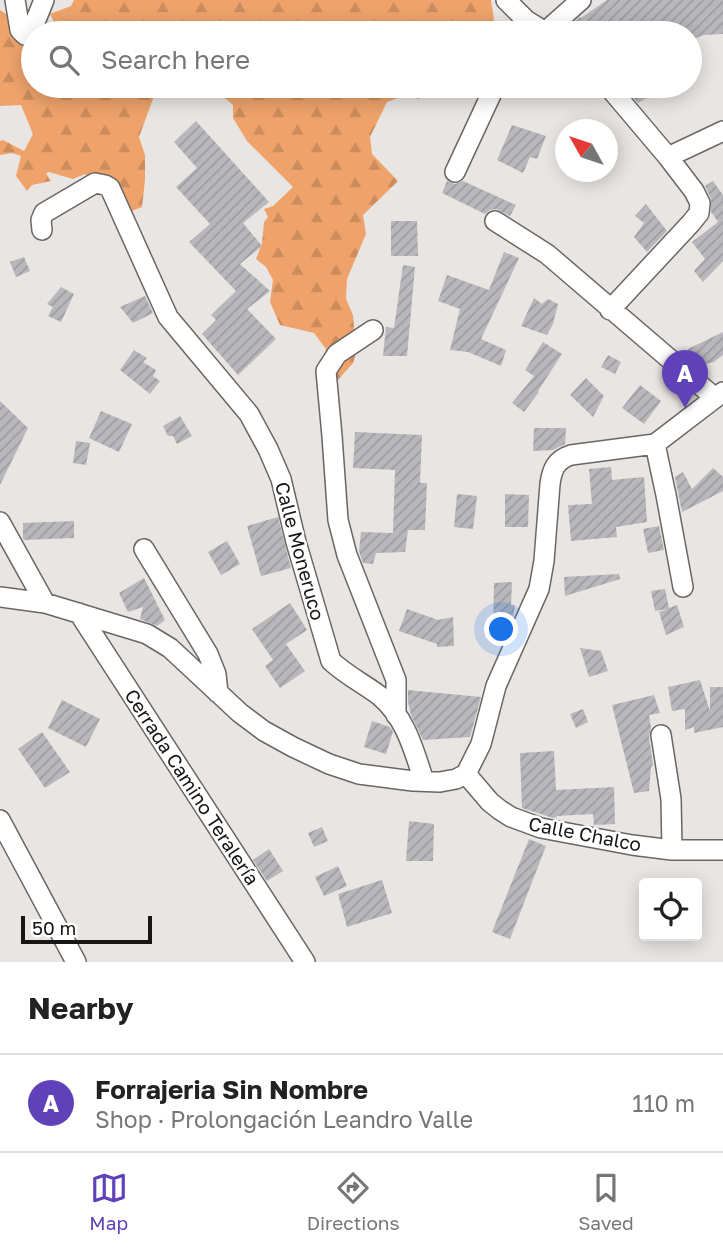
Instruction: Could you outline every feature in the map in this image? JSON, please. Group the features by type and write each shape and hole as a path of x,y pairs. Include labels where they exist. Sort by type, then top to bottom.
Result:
{"street":[{"path":"15,0 21,31"},
{"path":"35,21 44,0"},
{"path":"506,0 519,21"},
{"path":"559,21 581,0"},
{"path":"455,172 489,98"},
{"path":"610,310 699,213 700,203 668,157 618,98"},
{"path":"668,157 723,131"},
{"name":"Calle Moneruco","path":"41,230 44,213 95,183 110,188 169,317 249,414 268,449 281,479 296,542 331,661 380,697 396,715 432,782"},
{"path":"0,597 45,603 147,634 170,649 264,732 329,764 359,774 432,782 456,779 466,774 481,744 503,667 540,589 550,484 556,464 571,454 655,444 718,394 610,310 547,254 495,221"},
{"path":"373,330 337,354 326,371 338,520 347,555 396,680 396,715"},
{"path":"655,444 683,587"},
{"path":"0,522 45,603"},
{"path":"144,549 208,654 216,674 218,693"},
{"name":"Cerrada Camino Teralería","path":"79,612 305,962"},
{"path":"661,735 671,799 672,850"},
{"name":"Calle Chalco","path":"466,774 490,802 511,817 541,828 672,850 723,850"},
{"path":"0,820 76,962"}],"green space":[{"path":"74,0 491,0 494,21 54,21 50,14 71,6"},
{"path":"0,10 21,26 21,98 153,98 139,137 145,155 142,207 127,213 85,174 73,179 49,172 46,173 51,181 32,185 27,191 16,176 21,156 12,153 0,155 0,141 24,151 33,134 21,105 0,106"},
{"path":"225,98 398,98 387,102 370,137 372,154 398,181 363,215 366,234 347,279 346,299 353,315 356,353 353,363 337,381 319,372 326,349 314,333 280,325 270,302 273,280 266,267 256,259 262,243 264,222 268,217 264,209 273,206 293,187 247,141 233,118 233,105"}],"building":[{"path":"607,0 723,0 723,34 702,36 702,21 576,21"},
{"path":"634,98 647,98 638,103"},
{"path":"196,121 269,202 243,223 262,246 240,264 270,291 247,309 276,339 238,375 202,334 216,320 211,315 236,291 189,242 210,224 176,187 197,168 174,142"},
{"path":"512,125 546,136 537,159 530,157 523,173 497,160"},
{"path":"447,181 455,184 463,181 516,205 510,216 496,209 485,214 442,193"},
{"path":"713,181 723,195 723,261 703,282 694,271 705,259 692,242 718,222 711,212 711,198 705,186"},
{"path":"646,204 667,231 647,252 634,237 644,223 635,216"},
{"path":"391,221 417,221 418,256 391,256"},
{"path":"504,252 519,258 481,339 506,350 501,366 468,352 450,350 460,309 438,301 447,275 489,290"},
{"path":"24,257 30,271 16,277 10,262"},
{"path":"403,265 415,267 407,356 383,356 386,327 394,328"},
{"path":"61,287 74,294 61,322 48,316 53,307 47,304"},
{"path":"145,296 153,313 133,323 120,307"},
{"path":"534,298 542,304 548,299 558,304 547,335 521,326"},
{"path":"723,332 723,355 714,362 697,366 691,361 688,349"},
{"path":"543,342 562,354 524,412 512,403 534,376 525,370"},
{"path":"134,350 147,358 143,362 156,370 153,376 160,381 150,394 120,370"},
{"path":"608,355 621,362 615,374 601,367"},
{"path":"586,378 604,396 593,417 570,395"},
{"path":"640,385 661,401 644,424 622,408"},
{"path":"0,401 28,428 0,485"},
{"path":"101,411 132,424 119,452 89,438"},
{"path":"180,416 192,436 177,444 173,436 168,436 163,426"},
{"path":"534,428 566,428 565,444 553,450 533,451"},
{"path":"355,432 422,435 420,483 427,483 425,530 408,530 405,552 376,553 373,564 363,563 359,551 361,532 393,533 395,470 353,468"},
{"path":"76,441 90,443 86,465 73,463"},
{"path":"611,467 612,480 644,477 647,522 616,527 617,537 571,541 568,505 592,504 589,469"},
{"path":"713,468 723,477 723,491 682,512 675,477 683,472 692,489"},
{"path":"457,494 477,496 473,529 454,527"},
{"path":"505,494 529,495 528,527 505,527"},
{"path":"278,517 291,568 261,576 247,526"},
{"path":"74,521 74,538 23,538 23,523"},
{"path":"659,526 664,550 648,553 643,529"},
{"path":"227,541 240,564 221,575 208,552"},
{"path":"619,574 620,579 565,596 564,577"},
{"path":"144,578 165,620 157,626 140,619 143,607 128,612 119,593"},
{"path":"512,582 511,605 515,605 513,618 509,627 493,629 494,583"},
{"path":"665,589 669,608 677,605 684,627 666,635 659,612 667,609 655,611 651,591"},
{"path":"290,603 307,630 286,644 305,671 280,688 265,666 273,660 252,629"},
{"path":"407,609 438,620 453,617 454,646 437,647 437,644 399,631"},
{"path":"580,648 601,651 608,671 589,677"},
{"path":"700,680 710,711 710,687 723,687 723,727 694,733 694,727 685,730 685,709 672,711 668,687"},
{"path":"408,690 481,697 470,737 423,740 411,715"},
{"path":"654,695 660,713 649,715 653,765 649,791 634,793 612,705"},
{"path":"62,700 100,719 86,747 48,728"},
{"path":"583,709 588,722 576,728 570,714"},
{"path":"372,721 390,727 393,732 386,754 364,747"},
{"path":"42,732 70,772 45,788 18,749"},
{"path":"554,751 556,790 614,787 615,824 594,825 593,814 553,818 522,808 520,753"},
{"path":"409,821 434,824 433,861 406,861"},
{"path":"322,827 328,841 314,847 308,833"},
{"path":"529,839 546,846 510,939 492,932"},
{"path":"269,849 283,871 267,881 253,860"},
{"path":"338,866 347,886 324,896 315,877"},
{"path":"382,880 392,913 347,927 338,894"}],"place":[{"name":"Forrajeria Sin Nombre","path":"685,408"}]}
